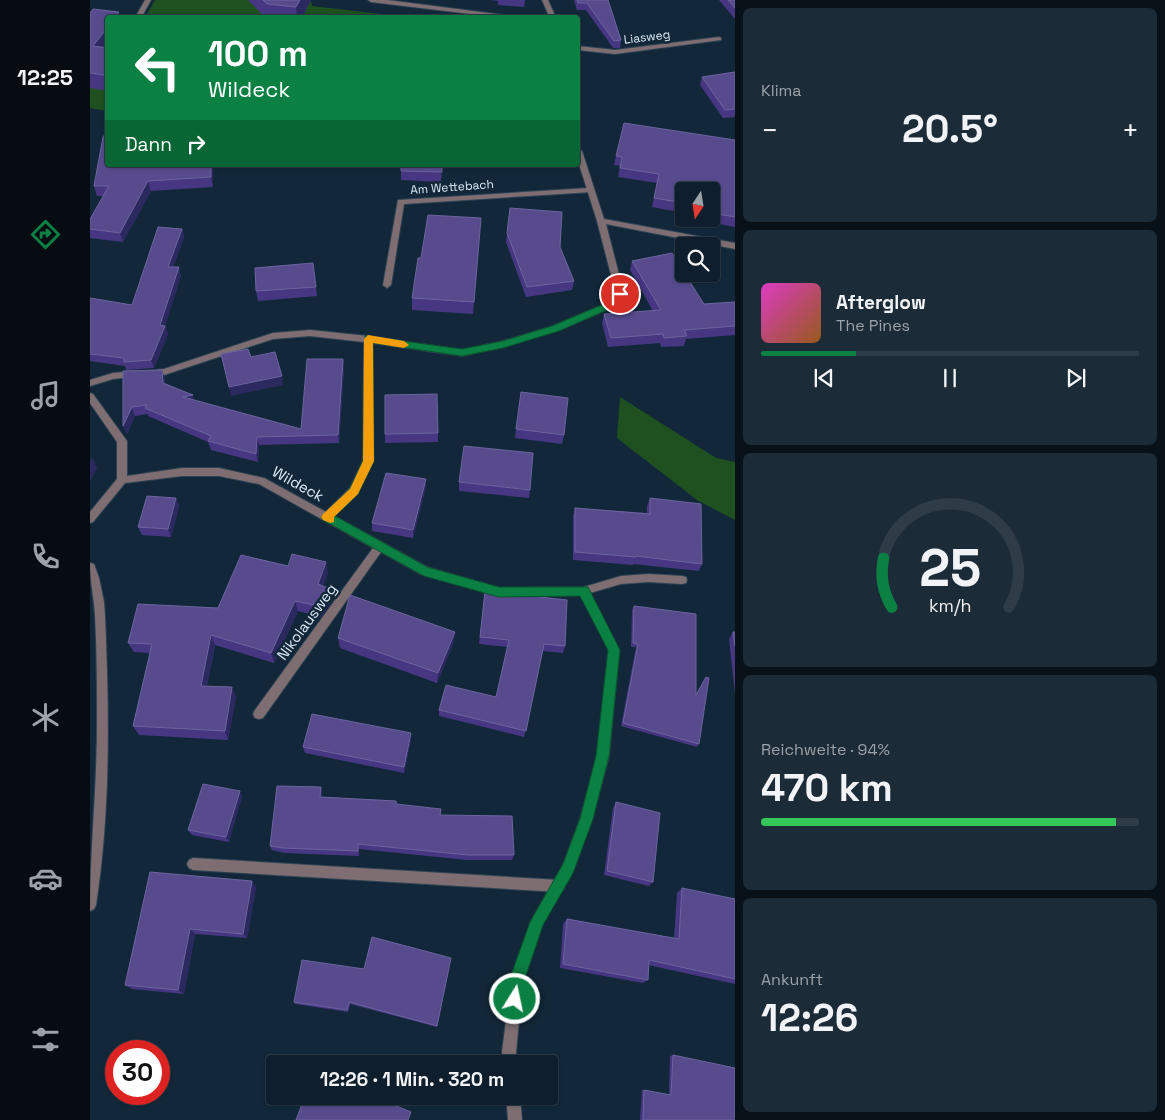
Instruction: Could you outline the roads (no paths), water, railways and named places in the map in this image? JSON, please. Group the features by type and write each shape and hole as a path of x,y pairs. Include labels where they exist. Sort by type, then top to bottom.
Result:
{"street":[{"path":"140,15 148,0"},
{"path":"371,0 499,15"},
{"path":"544,0 551,15"},
{"path":"90,14 105,16"},
{"name":"Liasweg","path":"580,48 615,52 719,39"},
{"path":"90,382 113,376 164,372 273,336 310,333 368,339 462,353 503,344 556,328 615,303 620,294 601,221 589,190 580,158"},
{"name":"Am Wettebach","path":"387,286 401,202 589,190"},
{"path":"601,221 735,246"},
{"path":"327,517 354,491 368,461 368,339"},
{"path":"90,396 122,441 122,480 90,519"},
{"name":"Wildeck","path":"122,480 182,472 218,472 261,480 424,572 499,592 584,591 622,580 648,578 682,580"},
{"name":"Nikolausweg","path":"259,714 379,547"},
{"path":"90,566 99,602 104,752 94,884 90,905"},
{"path":"509,1055 517,981 537,922 568,868 586,819 603,756 614,650 584,591"},
{"path":"193,864 559,886"},
{"path":"514,1105 515,1120"}]}
